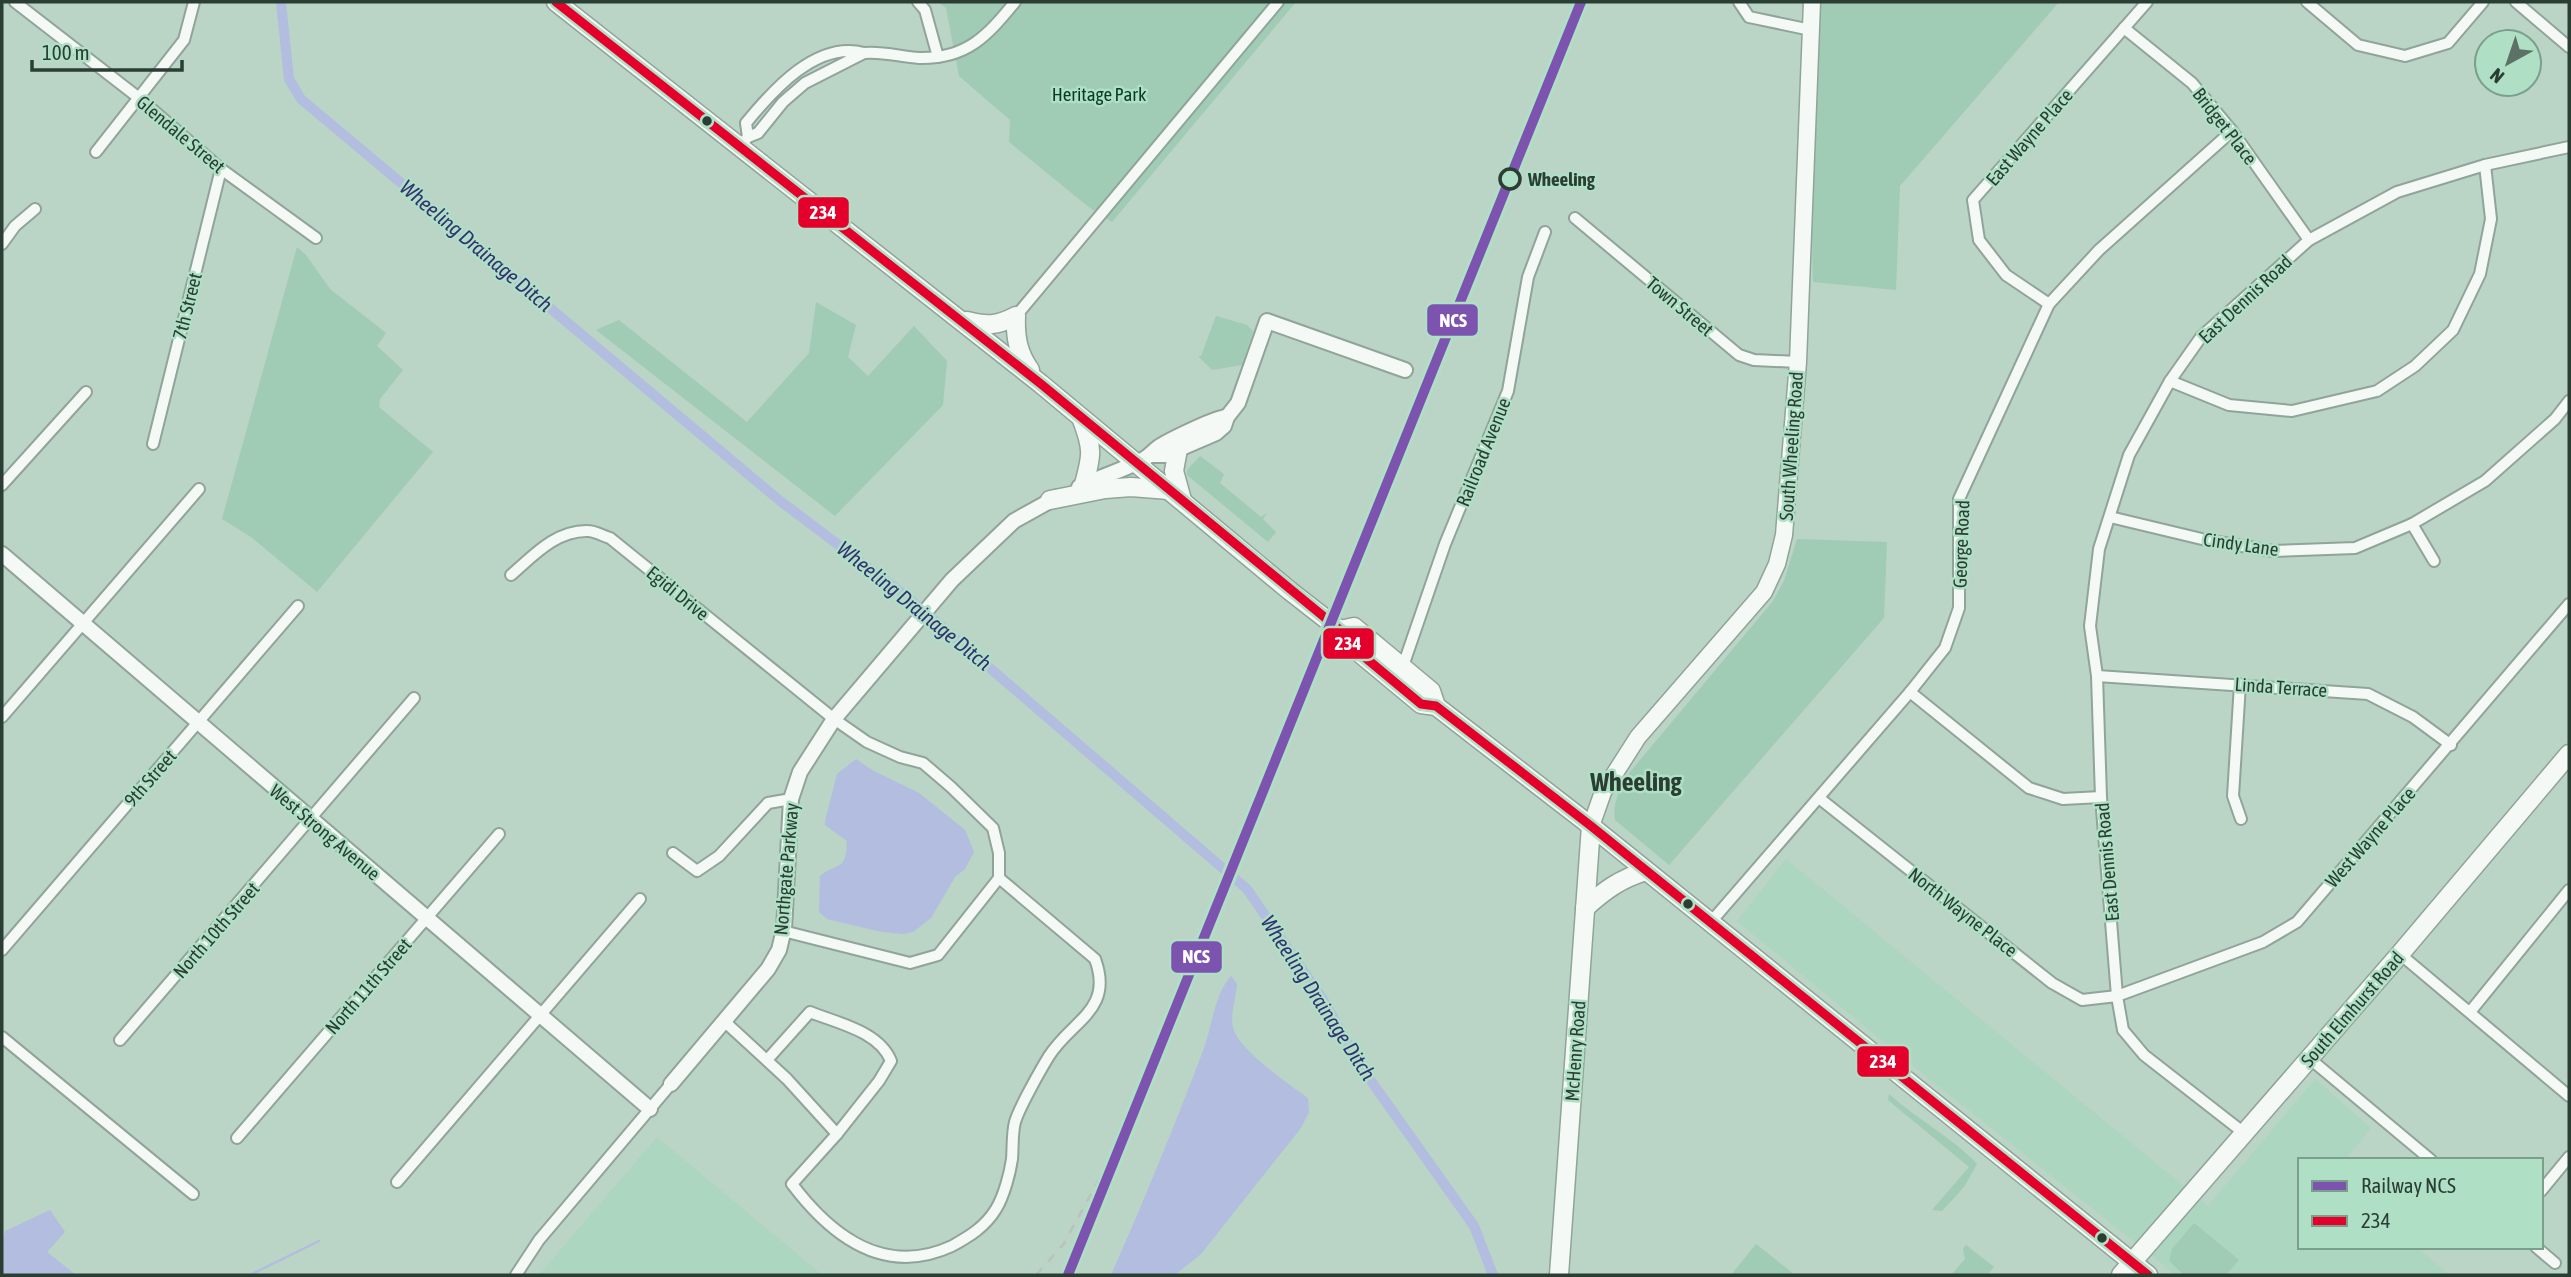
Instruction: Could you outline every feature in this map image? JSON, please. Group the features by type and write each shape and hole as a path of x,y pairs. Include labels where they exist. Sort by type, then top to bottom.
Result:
{"main road":[{"path":"555,2 744,141 1080,417 1145,459 1175,495 1340,630 1344,640 1421,704 1436,706 1591,826 2127,1269 2148,1275"},
{"name":"South Wheeling Road","path":"1591,826 1603,792 1638,737 1765,592 1777,564 1784,535 1798,362 1812,2"},
{"path":"960,320 987,326 1001,324 1016,317 1017,343 1022,359 1041,384"},
{"path":"1080,417 1091,444 1090,463 1084,484"},
{"path":"1175,495 1174,471 1178,450"},
{"path":"1050,500 1105,489 1132,487 1175,495"},
{"path":"1340,630 1354,627 1431,691 1436,706"},
{"name":"South Elmhurst Road","path":"2127,1269 2569,754"},
{"name":"McHenry Road","path":"1559,1275 1591,826"},
{"path":"1585,908 1610,886 1626,877 1646,871"}],"street":[{"name":"Glendale Street","path":"15,2 139,98 221,169 316,239"},
{"path":"96,152 184,40 194,2"},
{"path":"918,2 925,10 938,57"},
{"path":"744,141 758,133 783,102 805,83 864,53 918,58 960,53 979,41 1015,2"},
{"path":"1016,317 1278,2"},
{"path":"1739,2 1749,16 1811,30"},
{"name":"East Wayne Place","path":"2049,304 2006,275 1979,240 1973,200 2147,2"},
{"path":"2307,2 2358,45 2405,56 2448,43 2483,2"},
{"path":"2516,2 2569,47"},
{"name":"Bridget Place","path":"2124,28 2192,83 2232,131 2309,240"},
{"name":"George Road","path":"1710,923 1945,648 1959,608 1959,499 2049,304 2099,250 2232,131"},
{"name":"East Dennis Road","path":"2244,1133 2144,1055 2123,1030 2101,797 2097,676 2090,626 2099,549 2129,455 2170,381 2201,337 2309,240 2397,192 2486,165 2569,147"},
{"path":"2170,381 2229,405 2292,411 2377,391 2415,366 2454,330 2480,274 2491,219 2486,165"},
{"name":"7th Street","path":"153,444 221,169"},
{"path":"2,244 15,226 35,209"},
{"name":"Town Street","path":"1576,218 1739,355 1754,360 1798,362"},
{"name":"Railroad Avenue","path":"1402,666 1445,544 1508,391 1528,278 1545,232"},
{"name":"Northgate Parkway","path":"516,1275 539,1240 768,969 779,950 783,931 791,799 800,772 834,719 952,580 1002,530 1050,500 1145,459 1165,455 1216,433 1224,426 1227,417 1238,403 1267,321 1405,370"},
{"path":"2,485 86,392"},
{"name":"Cindy Lane","path":"2110,517 2206,540 2273,551 2355,548 2412,524 2485,481 2554,419 2569,401"},
{"name":"Northgate Parkway","path":"1145,459 1158,446 1219,416 1227,417"},
{"path":"2,717 199,489"},
{"path":"2412,524 2434,561"},
{"name":"Egidi Drive","path":"511,575 544,545 568,536 589,531 610,538 834,719"},
{"name":"West Strong Avenue","path":"2,554 650,1110"},
{"name":"West Wayne Place","path":"2118,996 2263,942 2297,922 2569,604"},
{"name":"9th Street","path":"2,950 298,606"},
{"name":"Linda Terrace","path":"2097,676 2368,694 2413,717 2451,745"},
{"path":"2241,684 2233,796 2241,819"},
{"path":"1910,692 2029,788 2063,799 2101,797"},
{"name":"North 10th Street","path":"121,1040 414,698"},
{"path":"783,931 910,963 938,955 999,878 999,853 993,828 960,795 923,763 900,757 867,742 834,719"},
{"name":"North Wayne Place","path":"1819,798 2052,983 2082,1000 2118,996"},
{"path":"673,853 697,871 719,856 768,803 791,799"},
{"name":"North 11th Street","path":"237,1138 499,834"},
{"path":"767,1060 810,1012 874,1038 886,1049 891,1061 879,1081 837,1134 792,1184 811,1209 848,1241 873,1253 901,1261 935,1255 978,1232 997,1208 1012,1163 1015,1121 1050,1054 1095,1007 1101,976 1095,959 999,878"},
{"path":"2470,1012 2569,890"},
{"path":"397,1182 640,899"},
{"path":"2400,954 2569,1096"},
{"path":"724,1021 767,1060 837,1134"},
{"path":"2,1038 193,1194"},
{"path":"2309,1058 2429,1158"},
{"path":"2543,1189 2569,1157"},
{"path":"2538,1249 2555,1263"}],"shaded area":[{"path":"1786,859 2208,1206 2315,1079 2371,1128 2347,1158 2298,1158 2298,1249 2419,1249 2449,1275 2176,1275 1892,1049 1737,921"},
{"path":"657,1137 822,1275 539,1275"}],"green space":[{"name":"Heritage Park","path":"938,2 1296,2 1112,222 1090,208 1009,142 1010,120 959,76 946,8"},
{"path":"1820,2 2059,2 1900,186 1896,290 1813,282 1811,197"},
{"path":"297,247 306,255 330,289 386,333 377,346 403,370 380,399 379,407 433,452 317,592 251,537 222,519"},
{"path":"816,302 856,325 848,357 868,376 914,326 947,361 943,405 835,516 596,330 619,320 747,422 809,353"},
{"path":"1216,316 1247,325 1253,331 1242,365 1212,370 1198,356 1201,356"},
{"path":"1200,456 1224,474 1220,483 1261,517 1267,513 1263,519 1276,532 1268,542 1187,475 1187,470"},
{"path":"1797,539 1887,542 1884,618 1669,865 1615,820 1618,795 1630,772 1773,601 1784,581"},
{"path":"1889,1094 1977,1164 1964,1187 1942,1211 1932,1210 1969,1167 1888,1100"},
{"path":"2194,1223 2239,1260 2226,1275 2184,1275 2169,1261 2172,1249"},
{"path":"1756,1244 1795,1275 1731,1275"},
{"path":"1966,1245 1994,1267 1987,1275 1951,1275 1965,1259 1963,1249"}],"water":[{"path":"856,759 919,793 965,830 974,852 965,869 955,877 931,918 913,932 882,932 827,919 819,912 820,876 843,862 847,841 825,825 825,821 837,774"},
{"path":"1231,976 1237,984 1232,1016 1237,1036 1253,1055 1308,1098 1309,1112 1301,1128 1201,1254 1175,1275 1111,1275 1192,1079 1221,992"},
{"path":"50,1210 65,1232 47,1252 76,1275 3,1275 2,1244 5,1231"}],"waterway":[{"name":"Wheeling Drainage Ditch","path":"281,2 289,79 301,99 779,500 906,596 1247,889 1322,998 1364,1071 1474,1226 1493,1275"},
{"path":"250,1275 319,1241"}],"railway":[{"path":"1036,1275 1063,1245 1102,1174"}],"rail line":[{"name":"NCS","path":"1068,1275 1581,2"}],"transit line":[{"name":"234","path":"556,2 1041,384 1340,630 1344,640 1421,704 1436,706 1591,826 2148,1275"}],"place":[{"name":"Wheeling","path":"1510,179"}],"district":[{"name":"Wheeling","path":"1636,782"}]}
